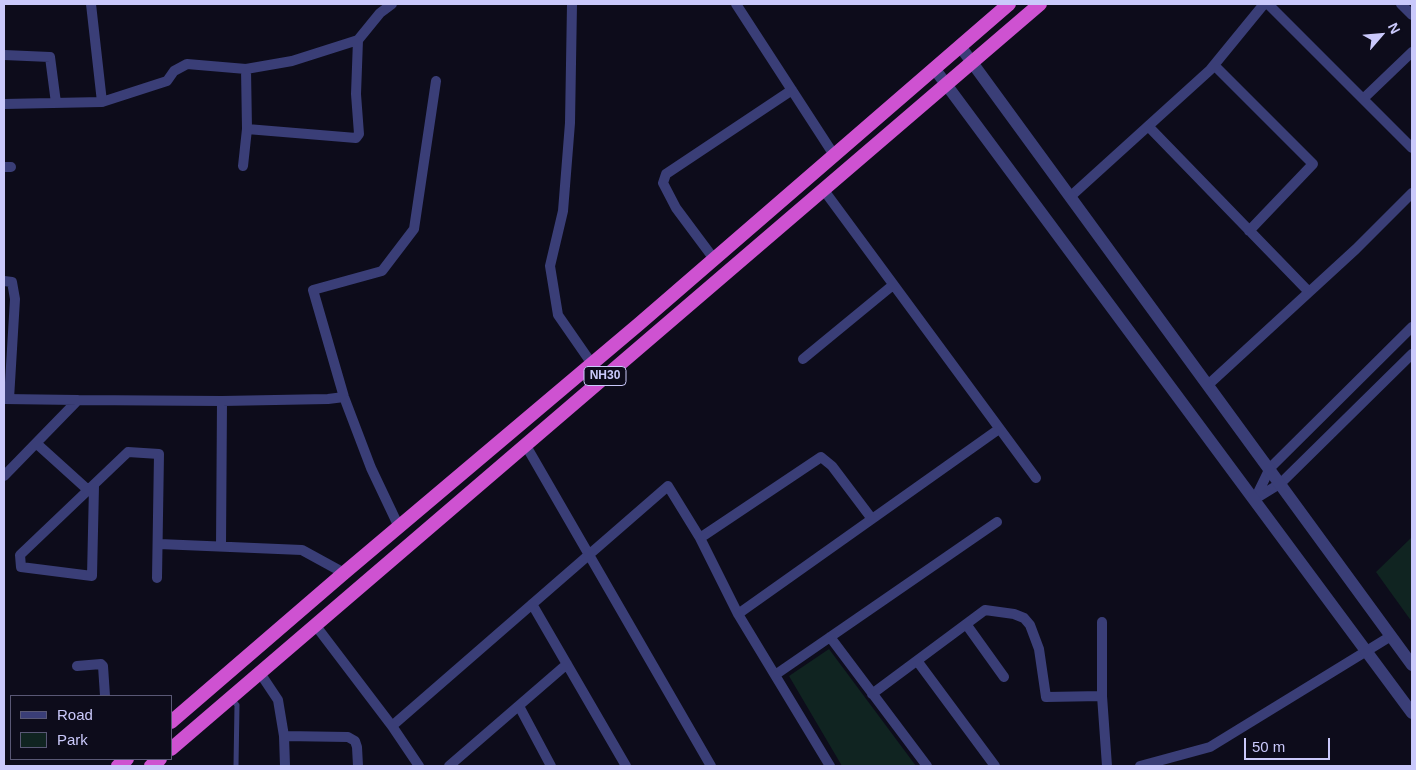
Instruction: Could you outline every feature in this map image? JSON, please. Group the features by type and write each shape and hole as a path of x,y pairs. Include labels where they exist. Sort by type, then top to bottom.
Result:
{"highway":[{"name":"NH30","path":"172,721 592,364 1009,4"},
{"name":"NH30","path":"172,748 1040,4"}],"street":[{"path":"91,4 102,102"},
{"path":"247,128 356,138 359,134 356,94 358,40 379,8 392,4"},
{"path":"572,4 570,123 563,211 550,266 558,315 592,364"},
{"path":"736,4 834,155"},
{"path":"1072,196 1214,64 1266,4 1412,148"},
{"path":"1401,4 1412,15"},
{"path":"4,104 102,102 167,81 174,71 187,64 246,69 292,61 358,40"},
{"path":"960,46 1072,196 1412,665"},
{"path":"1363,99 1412,52"},
{"path":"4,55 50,57 56,103"},
{"path":"1214,64 1313,164 1249,231"},
{"path":"934,68 947,83 1412,713"},
{"path":"243,166 247,128 246,69"},
{"path":"400,527 371,468 344,397 313,290 382,271 414,229 436,81"},
{"path":"714,259 676,208 663,183 666,174 792,90"},
{"path":"1148,126 1309,292"},
{"path":"823,189 1036,478"},
{"path":"1208,384 1309,292 1412,193"},
{"path":"4,281 12,282 15,299 7,399 222,402 344,397"},
{"path":"804,359 893,285"},
{"path":"1254,499 1270,468 1412,327"},
{"path":"1254,499 1281,483 1412,354"},
{"path":"4,476 78,400"},
{"path":"221,546 222,402"},
{"path":"738,614 999,429"},
{"path":"36,443 91,488"},
{"path":"525,444 711,766"},
{"path":"91,488 92,576 21,568 20,555 128,452 159,454 157,578"},
{"path":"700,538 821,457 832,466 872,519"},
{"path":"392,726 668,486 700,538 738,614 830,766"},
{"path":"775,675 996,522"},
{"path":"158,544 302,550 344,573"},
{"path":"532,604 626,766"},
{"path":"872,694 918,662 985,610 1024,618 1035,635 1046,697 1102,696"},
{"path":"1102,622 1102,696 1107,766"},
{"path":"966,624 1004,677"},
{"path":"316,626 392,726 419,766"},
{"path":"1140,766 1210,747 1391,636"},
{"path":"830,637 927,766"},
{"path":"918,662 995,766"},
{"path":"76,666 101,664 103,666 105,695"},
{"path":"449,766 567,664"},
{"path":"260,673 278,700 284,736 285,766"},
{"path":"519,706 551,766"},
{"path":"284,736 348,737 355,741 358,747 358,766"}],"lane":[{"path":"231,698 237,705 236,766"}],"green space":[{"path":"1412,537 1412,622 1376,572"},
{"path":"829,649 916,766 842,766 789,676"}]}
